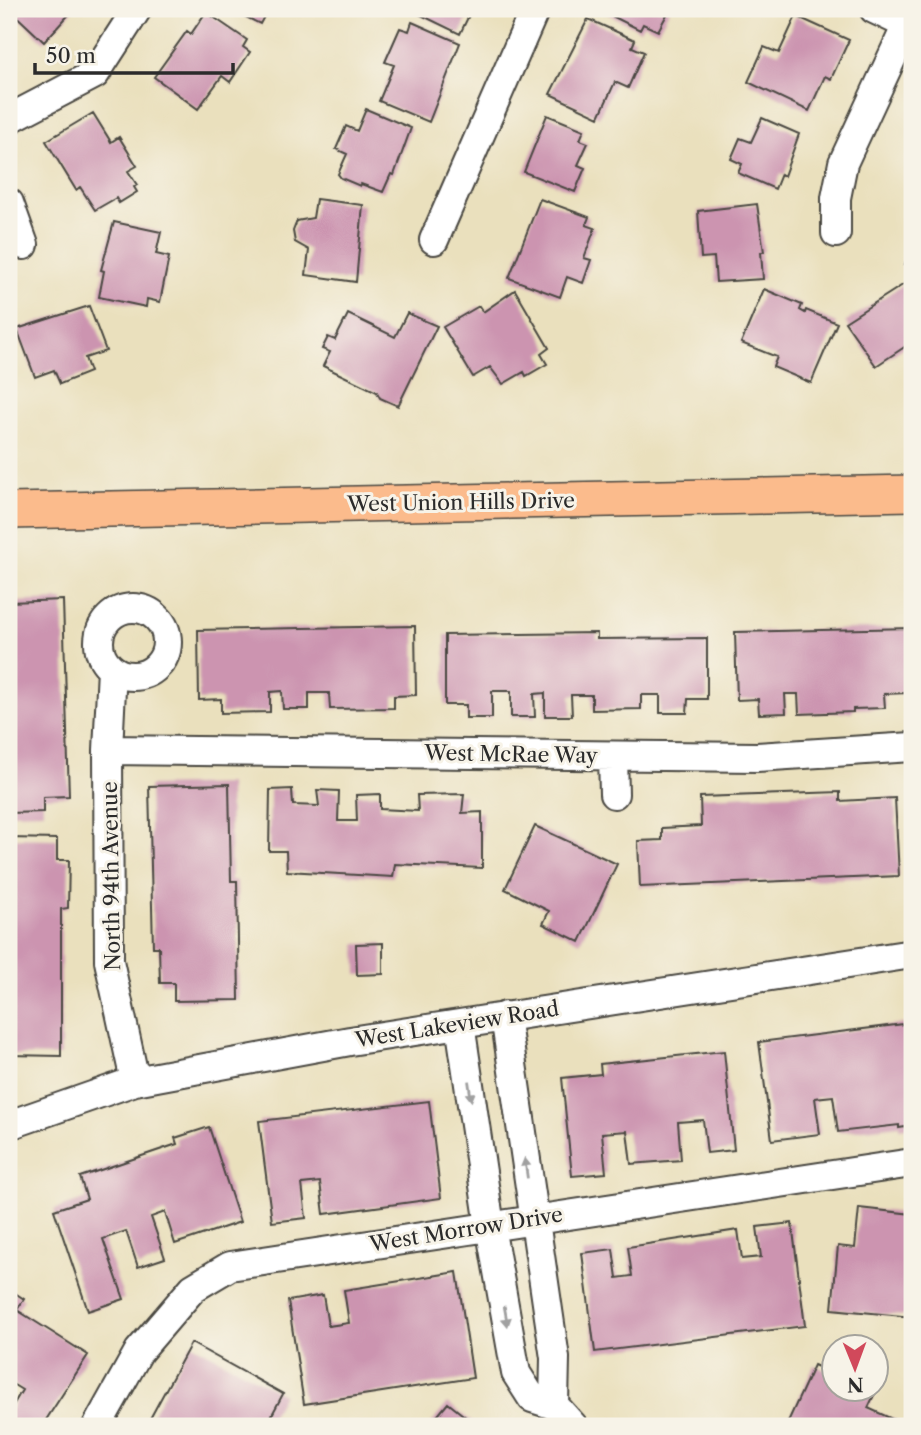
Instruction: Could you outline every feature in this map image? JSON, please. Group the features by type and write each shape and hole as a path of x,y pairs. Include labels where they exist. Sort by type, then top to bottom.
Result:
{"main road":[{"name":"West Union Hills Drive","path":"9,511 912,493"}],"street":[{"path":"9,118 95,74 137,9"},
{"path":"434,240 535,9"},
{"path":"836,233 836,198 843,163 910,26 874,9"},
{"path":"9,203 24,245"},
{"name":"North 94th Avenue","path":"112,669 108,750 109,961 135,1081"},
{"name":"West McRae Way","path":"108,750 757,757 912,747"},
{"path":"613,756 614,794"},
{"name":"West Lakeview Road","path":"9,1125 135,1081 505,1016 912,954"},
{"path":"505,1016 555,1358 554,1405"},
{"path":"460,1024 490,1226 516,1373 532,1398 554,1405 573,1426"},
{"name":"West Morrow Drive","path":"96,1426 139,1351 193,1288 230,1266 912,1163"}],"building":[{"path":"9,9 74,9 44,42"},
{"path":"230,9 268,9 260,24"},
{"path":"419,9 472,9 460,34 417,13"},
{"path":"598,9 670,9 658,31 643,24 640,30"},
{"path":"206,12 247,40 243,47 250,52 230,82 222,76 198,109 154,77 187,31 191,34"},
{"path":"796,16 849,40 831,79 825,76 809,111 748,82 764,47 779,53"},
{"path":"588,19 635,40 632,47 644,52 628,88 615,82 599,117 550,94"},
{"path":"412,22 460,43 429,122 379,101 394,65 385,62 400,28 409,31"},
{"path":"366,109 411,128 394,175 391,174 383,192 361,184 360,186 338,174 347,154 336,149 346,126 357,131"},
{"path":"93,113 111,142 119,137 137,166 128,171 137,185 134,187 137,192 119,203 116,198 95,210 80,187 76,190 46,141"},
{"path":"547,115 584,130 580,140 588,143 578,165 585,168 575,192 524,172"},
{"path":"762,118 799,134 784,176 781,174 775,189 738,173 742,164 731,159 740,138 751,142"},
{"path":"316,199 363,205 356,282 306,275 309,250 295,242 293,231 297,221 313,218"},
{"path":"540,199 589,217 586,225 595,228 584,258 591,260 583,283 567,277 560,297 509,278"},
{"path":"757,204 764,252 761,252 763,279 716,282 714,257 701,258 698,211"},
{"path":"114,222 161,232 156,254 169,257 160,302 147,299 146,307 99,297 104,271 101,270"},
{"path":"912,243 912,266 905,264"},
{"path":"912,279 912,342 876,366 845,322"},
{"path":"764,289 802,305 800,310 805,313 806,310 837,323 811,383 773,367 777,357 741,343"},
{"path":"515,290 549,348 541,354 547,364 526,376 524,372 503,384 490,367 473,377 443,327 479,306 483,312"},
{"path":"89,306 106,351 85,358 90,372 60,384 54,370 35,377 17,329"},
{"path":"407,313 437,326 398,406 380,398 377,392 323,366 330,352 322,349 328,337 335,340 348,314 395,337"},
{"path":"63,600 69,796 43,797 43,812 9,813 9,602"},
{"path":"415,626 416,695 394,696 394,708 330,709 329,693 309,693 309,709 283,709 282,691 270,692 270,712 221,713 221,699 199,700 198,630"},
{"path":"912,628 912,707 907,707 907,693 884,694 885,708 853,709 853,712 799,714 798,694 785,694 786,713 759,714 758,699 737,700 735,632"},
{"path":"597,633 597,639 707,638 707,699 688,699 687,713 660,713 660,695 641,695 641,709 592,710 592,695 571,695 572,716 545,716 545,693 534,694 535,717 511,717 511,691 492,691 492,718 466,718 466,705 445,705 445,635"},
{"path":"229,784 231,881 237,881 239,1000 174,1001 174,983 160,983 159,947 153,947 149,786"},
{"path":"292,789 293,805 319,806 317,790 339,791 338,821 357,821 356,795 380,794 380,809 418,811 417,795 464,794 462,813 482,812 482,868 395,864 393,877 287,871 286,851 269,851 270,790"},
{"path":"840,792 840,801 895,798 899,876 640,887 638,841 662,840 662,828 701,826 700,797"},
{"path":"535,826 617,864 580,942 543,924 549,911 505,889"},
{"path":"9,838 57,839 57,860 69,860 68,908 61,909 61,1056 9,1055"},
{"path":"383,943 383,974 357,975 356,944"},
{"path":"912,1023 912,1126 838,1132 833,1096 815,1098 820,1134 772,1140 759,1042"},
{"path":"724,1051 734,1150 707,1153 703,1120 678,1122 681,1160 631,1164 627,1131 602,1133 606,1173 572,1176 562,1078 601,1074 600,1064"},
{"path":"429,1101 441,1198 324,1214 320,1182 302,1184 306,1218 272,1222 259,1121"},
{"path":"209,1127 240,1222 175,1244 165,1212 151,1217 165,1258 138,1267 126,1231 103,1239 124,1299 88,1311 54,1210 87,1199 80,1177 177,1144 175,1138"},
{"path":"859,1208 912,1214 912,1317 832,1309 838,1246 855,1248"},
{"path":"792,1223 805,1326 595,1352 582,1253 613,1249 617,1278 632,1276 628,1247 738,1230 742,1259 761,1257 757,1227"},
{"path":"457,1272 473,1378 304,1404 288,1301 323,1295 328,1326 349,1323 344,1290"},
{"path":"9,1289 24,1299 17,1310 88,1355 42,1426 9,1426 9,1412 22,1390 9,1382"},
{"path":"191,1343 283,1394 266,1426 146,1426"},
{"path":"814,1365 820,1368 820,1404 870,1404 868,1408 901,1423 900,1426 786,1426"},
{"path":"448,1403 477,1426 429,1426"}]}
